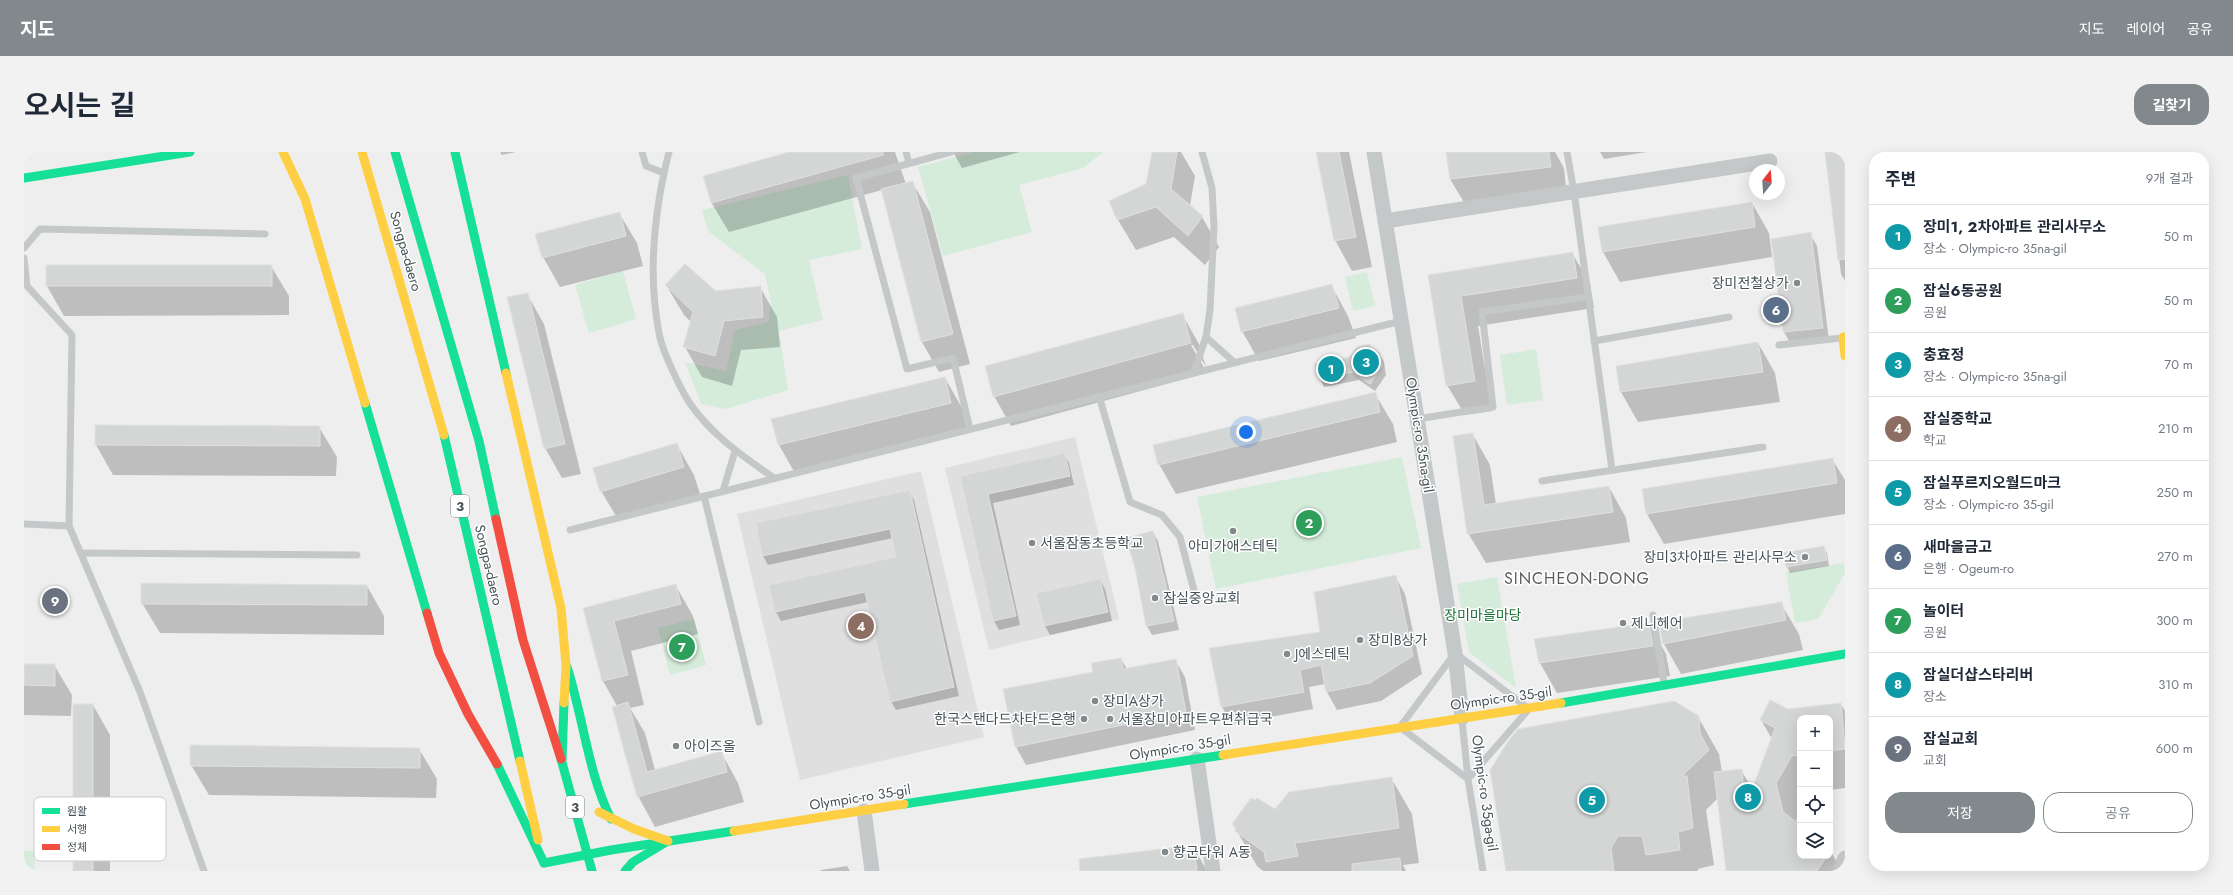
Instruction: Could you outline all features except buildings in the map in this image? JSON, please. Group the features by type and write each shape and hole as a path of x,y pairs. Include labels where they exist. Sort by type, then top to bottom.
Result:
{"main road":[{"path":"24,178 190,152"},
{"path":"283,152 305,199 439,653 468,714 493,756 544,867"},
{"name":"Songpa-daero","path":"362,152 442,428 544,867"},
{"name":"Songpa-daero","path":"395,152 479,441 523,640 562,760"},
{"path":"455,152 561,608 566,665 562,760"},
{"path":"1844,337 1845,356"},
{"path":"1823,658 1840,644"},
{"name":"Olympic-ro 35-gil","path":"544,867 587,855 668,841 1400,727 1529,709 1845,654"},
{"path":"1823,658 1845,666"},
{"path":"566,665 578,702 600,797 611,819"},
{"name":"3","path":"562,760 592,871"},
{"path":"568,780 581,796"},
{"path":"590,807 611,819 668,841"},
{"path":"625,871 633,862 668,841"}],"street":[{"name":"Olympic-ro 35na-gil","path":"1374,152 1455,653 1462,718"},
{"path":"1385,221 1770,161"},
{"path":"1197,759 1213,871"},
{"path":"864,811 872,871"},
{"path":"1840,871 1845,858"}],"lane":[{"path":"642,152 646,166 664,173"},
{"path":"669,152 656,214 655,295 659,334 689,402 735,451 774,478"},
{"path":"906,152 909,163"},
{"path":"950,152 856,178 907,368 953,358 970,429"},
{"path":"1194,372 1206,337 1210,310 1214,227 1212,188 1202,152"},
{"path":"1567,152 1574,192 1587,297 1612,470"},
{"path":"24,248 40,229 265,234"},
{"path":"24,258 27,286 72,335 69,526 140,692 204,871"},
{"path":"1417,419 1494,407 1482,312 1587,297"},
{"path":"1594,341 1729,317"},
{"path":"570,530 1401,320"},
{"path":"1206,337 1234,362"},
{"path":"1779,345 1844,337"},
{"path":"1099,396 1130,502 1162,515 1180,537 1197,602"},
{"path":"1542,481 1763,447"},
{"path":"723,491 735,451"},
{"path":"704,496 759,722"},
{"path":"24,524 69,526"},
{"path":"81,553 357,555"},
{"path":"1653,615 1664,686"},
{"path":"1455,653 1529,709 1468,779 1400,727 1455,653"},
{"name":"Olympic-ro 35ga-gil","path":"1462,718 1468,779 1483,871"},
{"path":"583,871 587,855"}],"shaded area":[{"name":"서울잠동초등학교","path":"1075,437 1119,619 989,650 945,468"},
{"path":"921,471 984,737 800,780 737,514"}],"green space":[{"path":"974,152 1103,152 1083,168 1019,185 1032,232 943,256 918,167"},
{"path":"848,175 862,249 809,260 823,320 779,331 788,390 726,409 701,404 685,362 726,371 735,330 769,322 771,302 765,274 708,231 702,210"},
{"path":"623,271 636,319 589,333 575,285"},
{"path":"1367,272 1375,306 1353,311 1345,277"},
{"path":"1536,349 1543,400 1507,405 1500,355"},
{"path":"1402,457 1421,548 1216,589 1197,497"},
{"path":"1844,563 1845,573 1818,619 1795,623 1786,572"},
{"name":"장미마을마당","path":"1497,577 1516,688 1469,652 1457,584"},
{"path":"694,619 706,665 670,675 658,628"},
{"path":"24,851 34,851 34,871 24,871"}],"traffic: fast":[{"path":"24,178 190,152"},
{"path":"395,152 479,441 496,519"},
{"path":"455,152 506,373"},
{"path":"365,403 427,613"},
{"path":"444,435 520,761"},
{"path":"1561,703 1845,654"},
{"path":"567,667 573,686 591,764 603,801 611,819"},
{"path":"562,760 564,703"},
{"path":"904,804 1223,755"},
{"path":"561,759 592,871"},
{"path":"497,764 544,863"},
{"path":"544,863 611,850 734,831"},
{"path":"625,871 633,862 668,841"}],"traffic: slow":[{"path":"283,152 305,199 365,403"},
{"path":"362,152 444,435"},
{"path":"1845,337 1843,337 1845,356"},
{"path":"506,373 561,608 566,665 564,703"},
{"path":"1223,755 1561,703"},
{"path":"520,761 538,840"},
{"path":"734,831 904,804"},
{"path":"599,812 634,829 668,841"}],"traffic: jam":[{"path":"496,519 523,640 561,759"},
{"path":"427,613 439,653 468,714 497,764"}],"place":[{"name":"장미전철상가","path":"1797,283"},
{"name":"새마을금고","path":"1776,310"},
{"name":"충효정","path":"1366,362"},
{"name":"장미1, 2차아파트 관리사무소","path":"1331,369"},
{"name":"잠실6동공원","path":"1309,523"},
{"name":"아미가애스테틱","path":"1233,531"},
{"name":"서울잠동초등학교","path":"1032,543"},
{"name":"장미3차아파트 관리사무소","path":"1805,557"},
{"name":"잠실중앙교회","path":"1155,598"},
{"name":"잠실교회","path":"55,601"},
{"name":"제니헤어","path":"1623,623"},
{"name":"잠실중학교","path":"861,626"},
{"name":"장미B상가","path":"1360,640"},
{"name":"놀이터","path":"682,647"},
{"name":"J에스테틱","path":"1287,654"},
{"name":"장미A상가","path":"1095,701"},
{"name":"한국스탠다드차타드은행","path":"1084,719"},
{"name":"서울장미아파트우편취급국","path":"1110,719"},
{"name":"아이즈올","path":"676,746"},
{"name":"잠실더샵스타리버","path":"1748,797"},
{"name":"잠실푸르지오월드마크","path":"1592,800"},
{"name":"향군타워 A동","path":"1165,852"}],"district":[{"name":"SINCHEON-DONG","path":"1577,578"}]}
